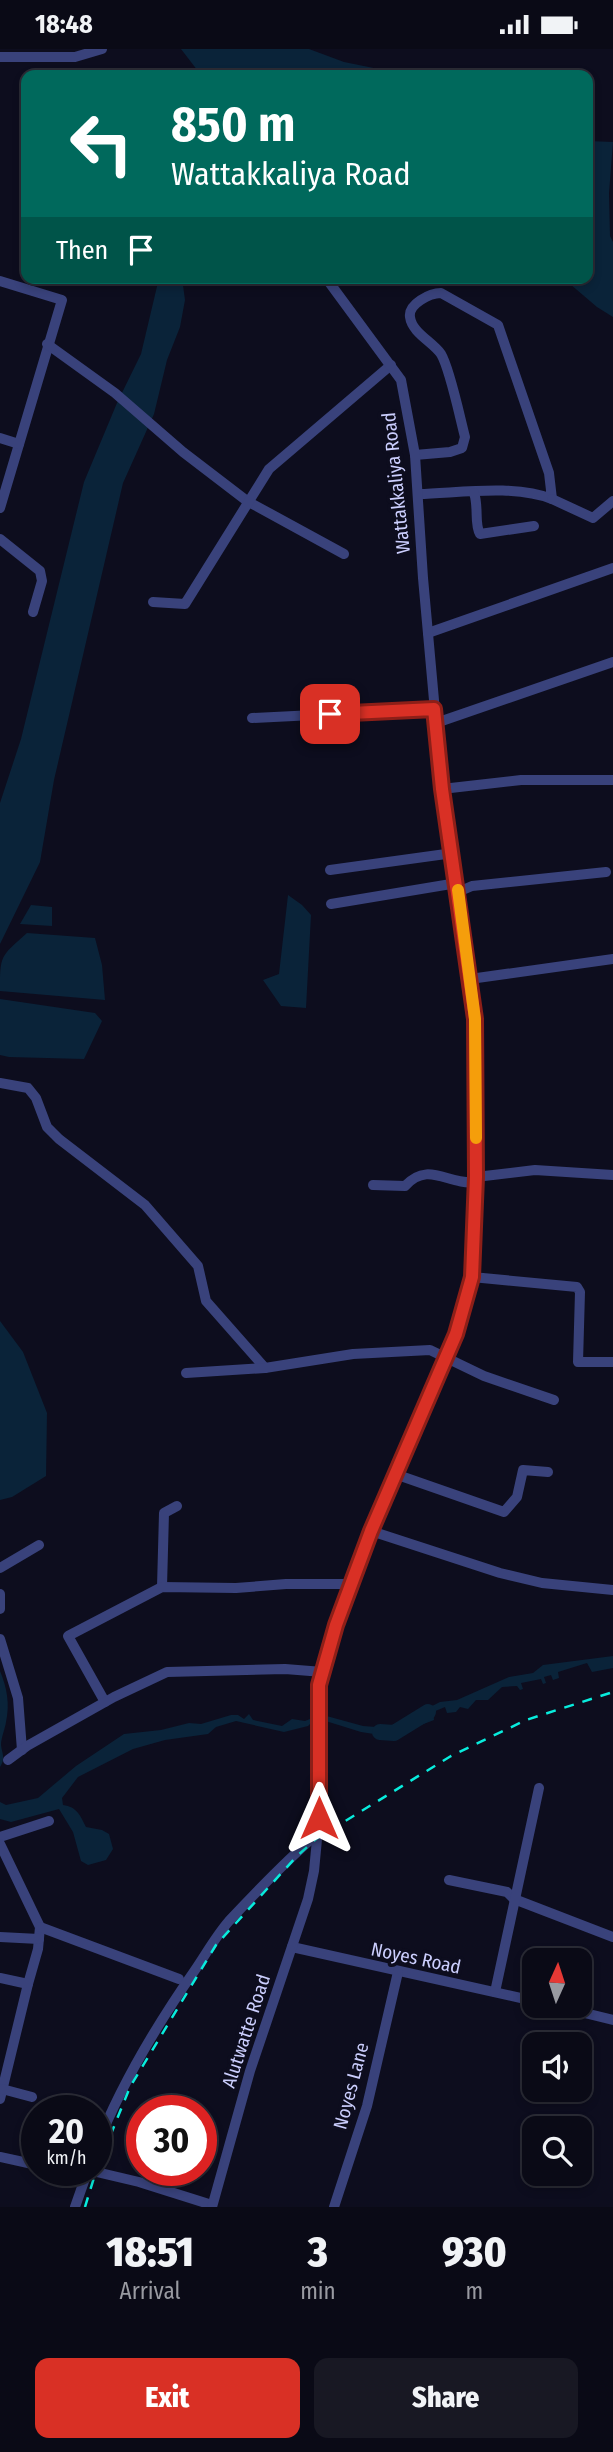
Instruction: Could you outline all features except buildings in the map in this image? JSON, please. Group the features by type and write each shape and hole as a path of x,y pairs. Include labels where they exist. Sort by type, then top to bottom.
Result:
{"street":[{"path":"0,57 75,57 102,49"},
{"path":"0,281 62,300 0,507"},
{"name":"Wattakkaliya Road","path":"292,1947 314,1871 319,1818 319,1685 336,1625 371,1531 456,1334 472,1277 476,1179 475,1019 442,789 422,578 415,455 403,385 330,284"},
{"path":"415,455 450,452 462,448 465,437 442,356 417,331 410,319 410,313 416,304 432,293 441,293 498,325 549,474 552,499"},
{"path":"47,344 115,393 183,452 247,501 344,554"},
{"path":"153,602 185,604 269,469 391,365"},
{"path":"0,438 19,444"},
{"path":"419,494 516,491 538,493 593,518 613,501"},
{"path":"474,492 478,505 477,529 480,534 534,526"},
{"path":"0,539 40,571 42,580 33,612"},
{"path":"428,633 613,568"},
{"path":"436,723 613,662"},
{"path":"252,718 434,709"},
{"path":"442,789 522,780 613,780"},
{"path":"330,870 453,853"},
{"path":"331,904 606,872"},
{"path":"470,979 613,960"},
{"path":"0,1083 28,1088 36,1098 47,1127 145,1205 198,1266 206,1301 265,1368"},
{"path":"373,1185 405,1186 418,1175 432,1173 469,1182 535,1170 613,1175"},
{"path":"472,1277 577,1287 580,1292 578,1362 613,1362"},
{"path":"186,1373 265,1368 353,1354 430,1350 484,1376 554,1400"},
{"path":"395,1474 504,1512 517,1497 523,1470 548,1472"},
{"path":"162,1587 164,1513 177,1506"},
{"path":"371,1531 500,1573 542,1583 613,1590"},
{"path":"0,1568 39,1545"},
{"path":"104,1702 68,1636 162,1587 236,1588 286,1584 351,1584"},
{"path":"0,1594 0,1609"},
{"path":"0,1639 18,1698 24,1748"},
{"path":"8,1760 104,1702 167,1672 285,1669 323,1672"},
{"path":"495,1992 539,1788"},
{"path":"0,1837 50,1821"},
{"path":"112,2107 137,2060 220,1934 263,1886 317,1834"},
{"path":"0,1844 40,1927 1,2093 21,2096"},
{"path":"449,1880 507,1892 514,1899 613,1937"},
{"path":"40,1927 179,1979"},
{"path":"0,1937 39,1939"},
{"name":"Noyes Road","path":"292,1947 522,1998"},
{"name":"Alutwatte Road","path":"212,2206 250,2071 292,1947"},
{"name":"Noyes Lane","path":"334,2207 367,2106 398,1972"},
{"path":"0,1979 28,1984"},
{"path":"592,2015 613,2020"},
{"path":"0,2034 13,2037"},
{"path":"0,2157 21,2162"},
{"path":"112,2176 212,2206"},
{"path":"75,2207 82,2186"}],"water":[{"path":"181,49 309,49 344,62 383,70 197,70"},
{"path":"593,141 613,142 609,193 610,236 613,242 613,317 570,284 593,284"},
{"path":"158,284 183,284 185,300 180,327 167,360 154,414 123,483 54,780 40,862 0,944 0,803 21,739 84,482 141,354"},
{"path":"288,895 311,915 306,1008 281,1006 263,980 279,974"},
{"path":"31,905 52,907 52,926 20,924"},
{"path":"27,933 95,938 102,965 105,1000 0,991 3,957"},
{"path":"0,999 95,1013 102,1021 84,1059 9,1057 0,1055"},
{"path":"0,1321 23,1352 47,1413 46,1476 12,1497 0,1500"},
{"path":"613,1656 613,1668 592,1672 587,1663 558,1672 559,1678 553,1680 551,1675 544,1677 546,1683 543,1684 541,1679 521,1683 523,1689 520,1690 517,1686 502,1687 488,1700 476,1700 468,1709 460,1707 456,1712 447,1713 445,1707 433,1712 434,1720 421,1725 406,1720 393,1737 361,1732 316,1718 308,1726 284,1732 236,1721 216,1727 208,1734 165,1740 133,1749 78,1777 62,1798 63,1805 75,1810 86,1827 109,1834 113,1849 106,1860 88,1865 81,1861 73,1832 59,1809 11,1822 0,1819 0,1802 6,1805 38,1798 76,1766 124,1734 161,1730 189,1723 201,1724 231,1715 244,1719 249,1714 253,1720 282,1726 292,1719 310,1719 312,1712 363,1726 389,1728 440,1702 457,1700 509,1677 533,1673 543,1665"},
{"path":"0,1671 8,1709 1,1742 3,1758 0,1767"}],"waterway":[{"path":"380,1732 394,1733 428,1712"}],"railway":[{"path":"85,2207 96,2171 130,2087 216,1945 297,1856 316,1839 451,1756 526,1720 613,1692"}],"slow traffic":[{"path":"458,890 475,1019 476,1138"}],"route":[{"path":"319,1818 319,1685 336,1625 371,1531 456,1334 472,1277 476,1177 475,1019 442,789 434,709 330,714"}]}
